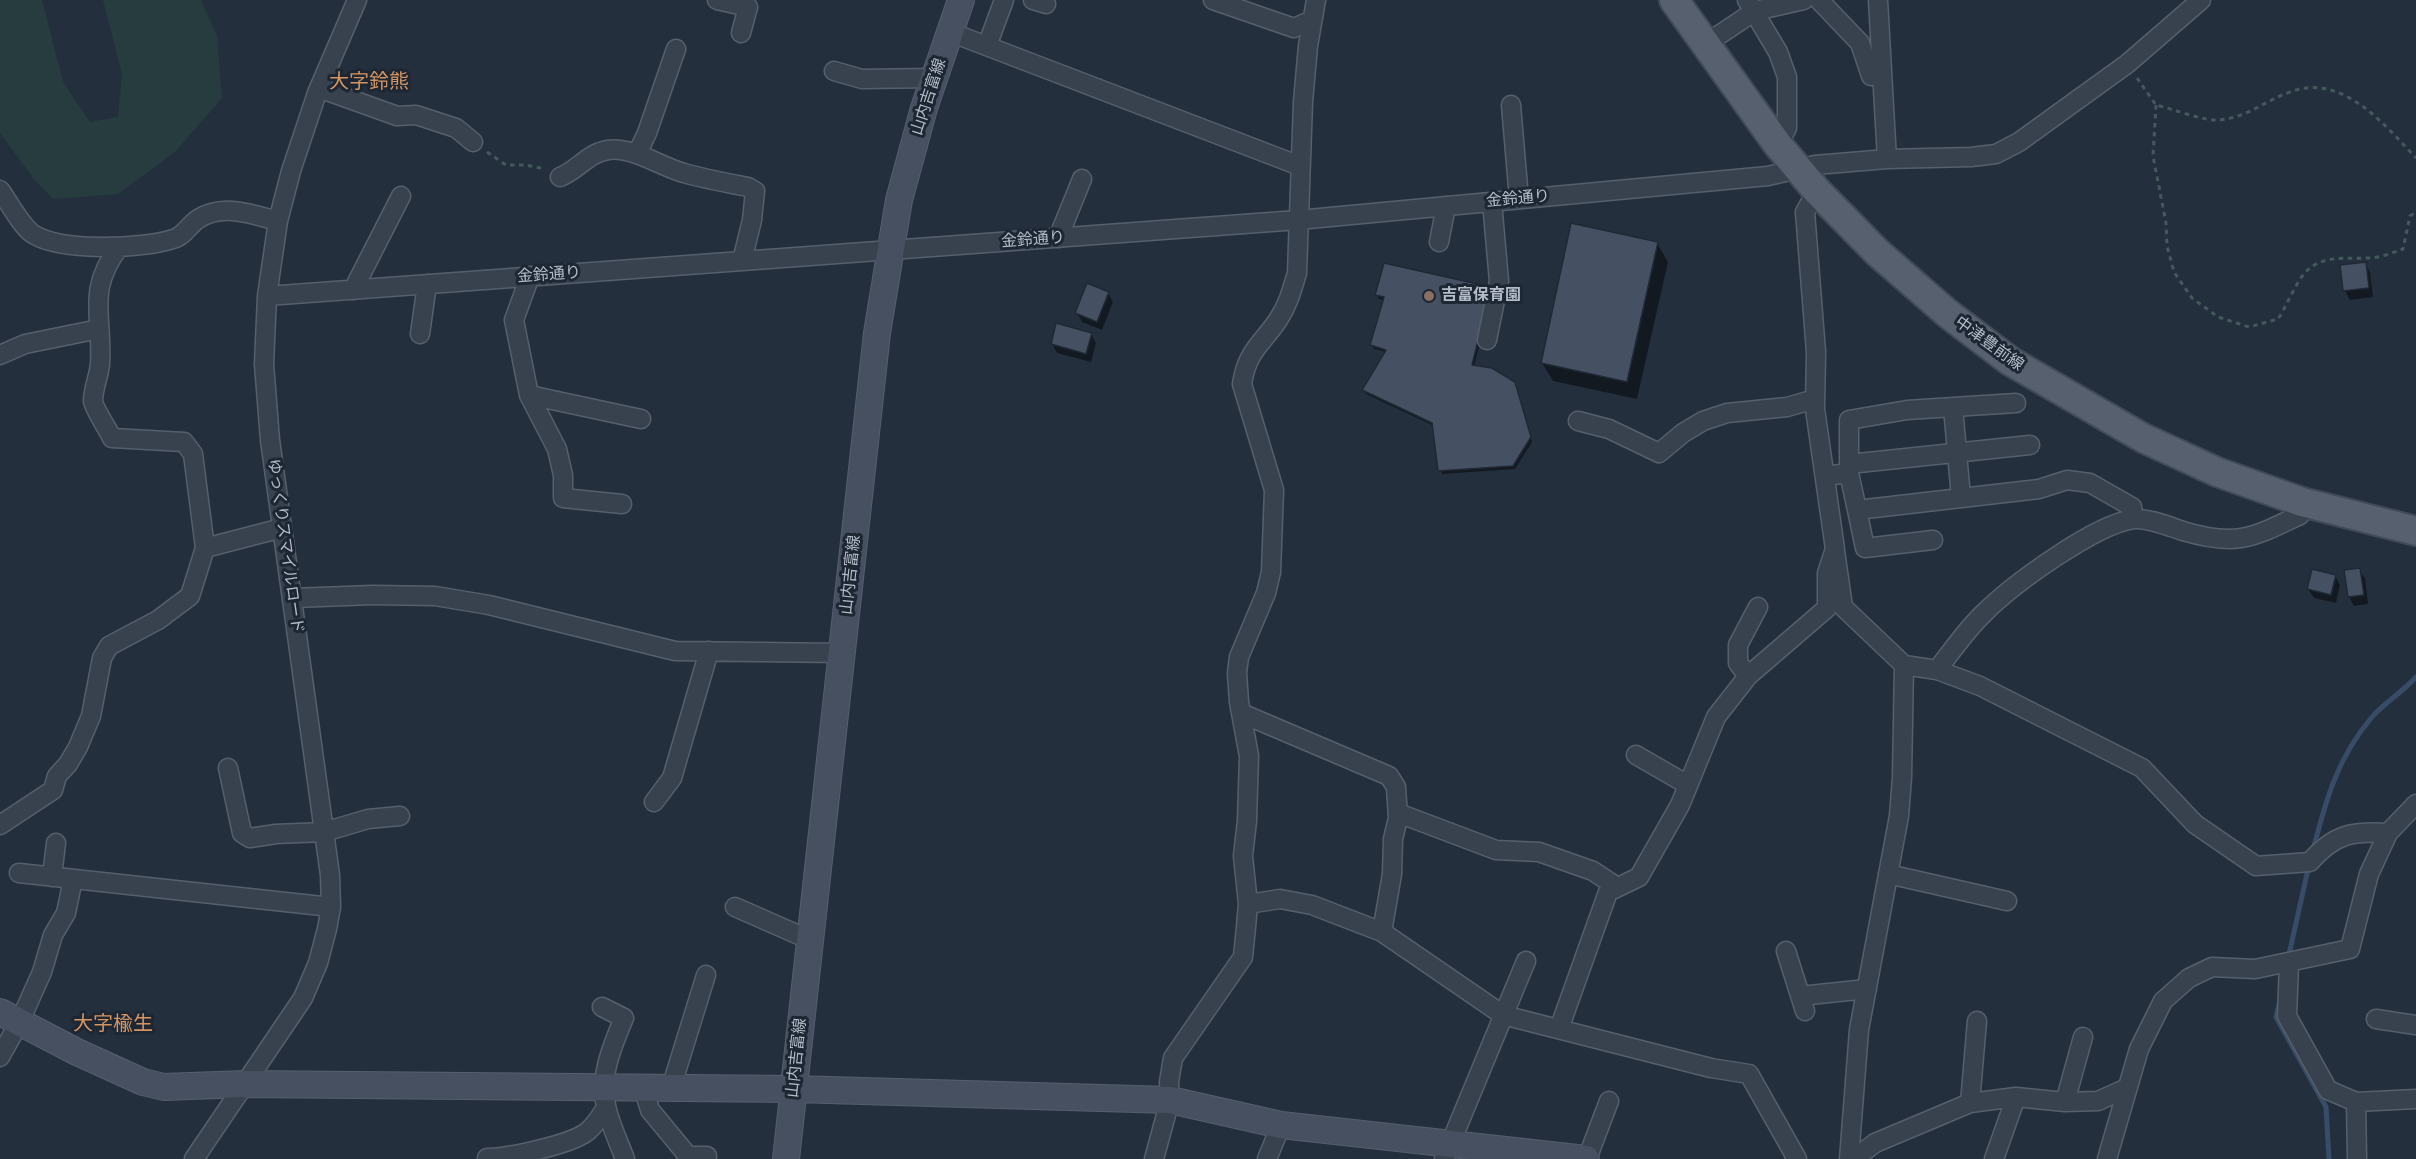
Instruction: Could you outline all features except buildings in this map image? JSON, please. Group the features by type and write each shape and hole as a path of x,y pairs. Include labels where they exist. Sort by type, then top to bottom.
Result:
{"main road":[{"name":"中津豊前線","path":"1674,0 1704,45 1778,145 1817,191 1877,252 1947,313 2010,361 2143,438 2217,472 2302,502 2416,531"}],"street":[{"name":"ゆっくりスマイルロード","path":"194,1159 303,998 318,963 331,907 330,875 266,405 264,364 267,296 278,221 291,171 319,88 357,0"},
{"path":"717,0 748,7 741,33"},
{"name":"山内吉富線","path":"786,1159 877,333 899,200 934,78 961,0"},
{"path":"987,46 1004,0"},
{"path":"1213,0 1294,28 1312,20"},
{"path":"1154,1159 1170,1100 1169,1082 1173,1058 1243,957 1248,904 1243,856 1247,821 1249,756 1237,673 1239,657 1266,593 1271,572 1274,490 1242,384 1250,354 1277,320 1291,297 1296,273 1303,102 1316,0"},
{"path":"1704,45 1751,6 1804,0"},
{"path":"1819,0 1860,43 1871,76 1882,75"},
{"path":"1878,0 1887,159"},
{"name":"金鈴通り","path":"267,296 1298,219 1768,176 1815,165 1996,154 2019,142 2127,64 2201,0"},
{"path":"1751,6 1778,52 1787,77 1787,128 1778,145"},
{"path":"951,32 1300,166"},
{"path":"637,154 647,133 676,50"},
{"path":"834,71 862,79 934,78"},
{"path":"319,88 397,116 416,114 456,128 473,142"},
{"path":"1511,105 1519,199"},
{"path":"560,177 572,173 585,159 610,149 637,154 682,173 755,191 752,220 741,261"},
{"path":"1058,238 1082,179"},
{"path":"0,190 31,232 51,243 119,247 176,239 198,219 220,210 241,211 278,221"},
{"path":"1817,191 1805,212 1816,352 1815,399 1843,607 1904,665 1937,670 1980,686 2142,768 2195,824 2256,866 2310,862 2319,852 2349,834 2388,833"},
{"path":"352,290 401,196"},
{"path":"1486,339 1499,280 1492,202"},
{"path":"1438,242 1446,206"},
{"path":"0,825 53,790 57,776 68,764 78,747 91,716 102,658 109,646 158,620 190,596 205,548 193,454 183,442 112,438 93,402 100,364 100,278 108,261 119,247"},
{"path":"530,276 514,320 528,395 558,449 563,475 563,498 622,504"},
{"path":"420,334 428,284"},
{"path":"0,355 25,344 99,329"},
{"path":"528,395 641,419"},
{"path":"1578,421 1608,429 1659,453 1683,433 1703,421 1727,412 1787,407 1815,399"},
{"path":"1933,540 1865,548 1849,468 1849,420 1907,411 2016,403"},
{"path":"1953,407 1961,498"},
{"path":"1825,476 1849,468 1957,452 2030,445"},
{"path":"1857,510 2039,489 2067,480 2090,483 2132,507 2134,519"},
{"path":"1937,670 1983,613 2047,562 2099,531 2134,519 2158,523 2210,539 2240,540 2269,530 2300,515 2302,502"},
{"path":"205,548 282,528"},
{"path":"1560,1029 1608,892 1639,877 1680,805 1716,717 1748,676 1827,608 1827,573 1835,549"},
{"path":"293,598 373,595 435,596 489,605 675,651 842,653"},
{"path":"1748,676 1738,663 1738,645 1758,607"},
{"path":"654,802 672,778 709,651"},
{"path":"1849,1159 1859,1030 1899,816 1904,665"},
{"path":"1241,713 1389,776 1396,787 1398,813 1393,839 1392,874 1382,932"},
{"path":"1636,755 1688,785"},
{"path":"228,768 242,833 250,838 276,834 324,832 368,819 400,816"},
{"path":"2107,1159 2139,1050 2163,1001 2189,978 2212,967 2255,969 2350,949 2369,874 2388,833 2416,804"},
{"path":"1398,813 1496,850 1539,852 1593,871 1617,887"},
{"path":"52,877 56,843"},
{"path":"18,873 331,907"},
{"path":"1888,874 2007,901"},
{"path":"0,1057 10,1017 42,972 53,935 66,913 73,879"},
{"path":"1248,904 1280,899 1312,905 1382,932 1503,1015 1711,1068 1749,1074 1797,1159"},
{"path":"735,907 810,940"},
{"path":"1786,951 1803,1004 1867,989"},
{"path":"1447,1151 1526,961"},
{"path":"2289,963 2287,1016 2328,1090 2356,1102 2416,1099"},
{"path":"671,1088 706,975"},
{"path":"487,1158 504,1158 576,1139 589,1131 605,1097 609,1053 624,1018 602,1007"},
{"path":"10,1017 77,1052 142,1082 164,1087 245,1084 605,1097 643,1087 1170,1100 1281,1125 1447,1151 1586,1159 1609,1101"},
{"path":"2376,1019 2416,1025"},
{"path":"1970,1103 1977,1021"},
{"path":"2065,1102 2082,1037"},
{"path":"643,1087 650,1110 695,1157"},
{"path":"1854,1159 1875,1143 1970,1103 2016,1097 2065,1102 2098,1101 2127,1088"},
{"path":"605,1097 625,1159"},
{"path":"1994,1159 2016,1097"},
{"path":"2356,1102 2357,1159"},
{"path":"1267,1159 1281,1125"}],"path":[{"path":"2127,64 2156,105 2153,156 2166,223 2167,246 2174,272 2192,298 2218,317 2249,327 2278,319 2303,274 2317,263 2331,258 2370,258 2403,249 2410,216 2416,212"},
{"path":"2156,105 2216,120 2242,116 2291,91 2318,87 2347,97 2372,112 2416,158"},
{"path":"473,142 506,165 542,167 560,177"}],"green space":[{"path":"0,0 42,0 63,82 90,122 118,117 122,74 103,0 201,0 217,36 222,98 175,152 118,194 53,199 34,179 0,133"}],"waterway":[{"path":"2313,850 2334,780 2350,748 2372,717 2416,677"},
{"path":"2288,959 2309,865"},
{"path":"2280,1000 2276,1017 2326,1107 2329,1159"}],"place":[{"name":"吉富保育園","path":"1429,296"}],"district":[{"name":"大字鈴熊","path":"369,83"},
{"name":"大字楡生","path":"113,1025"}]}
